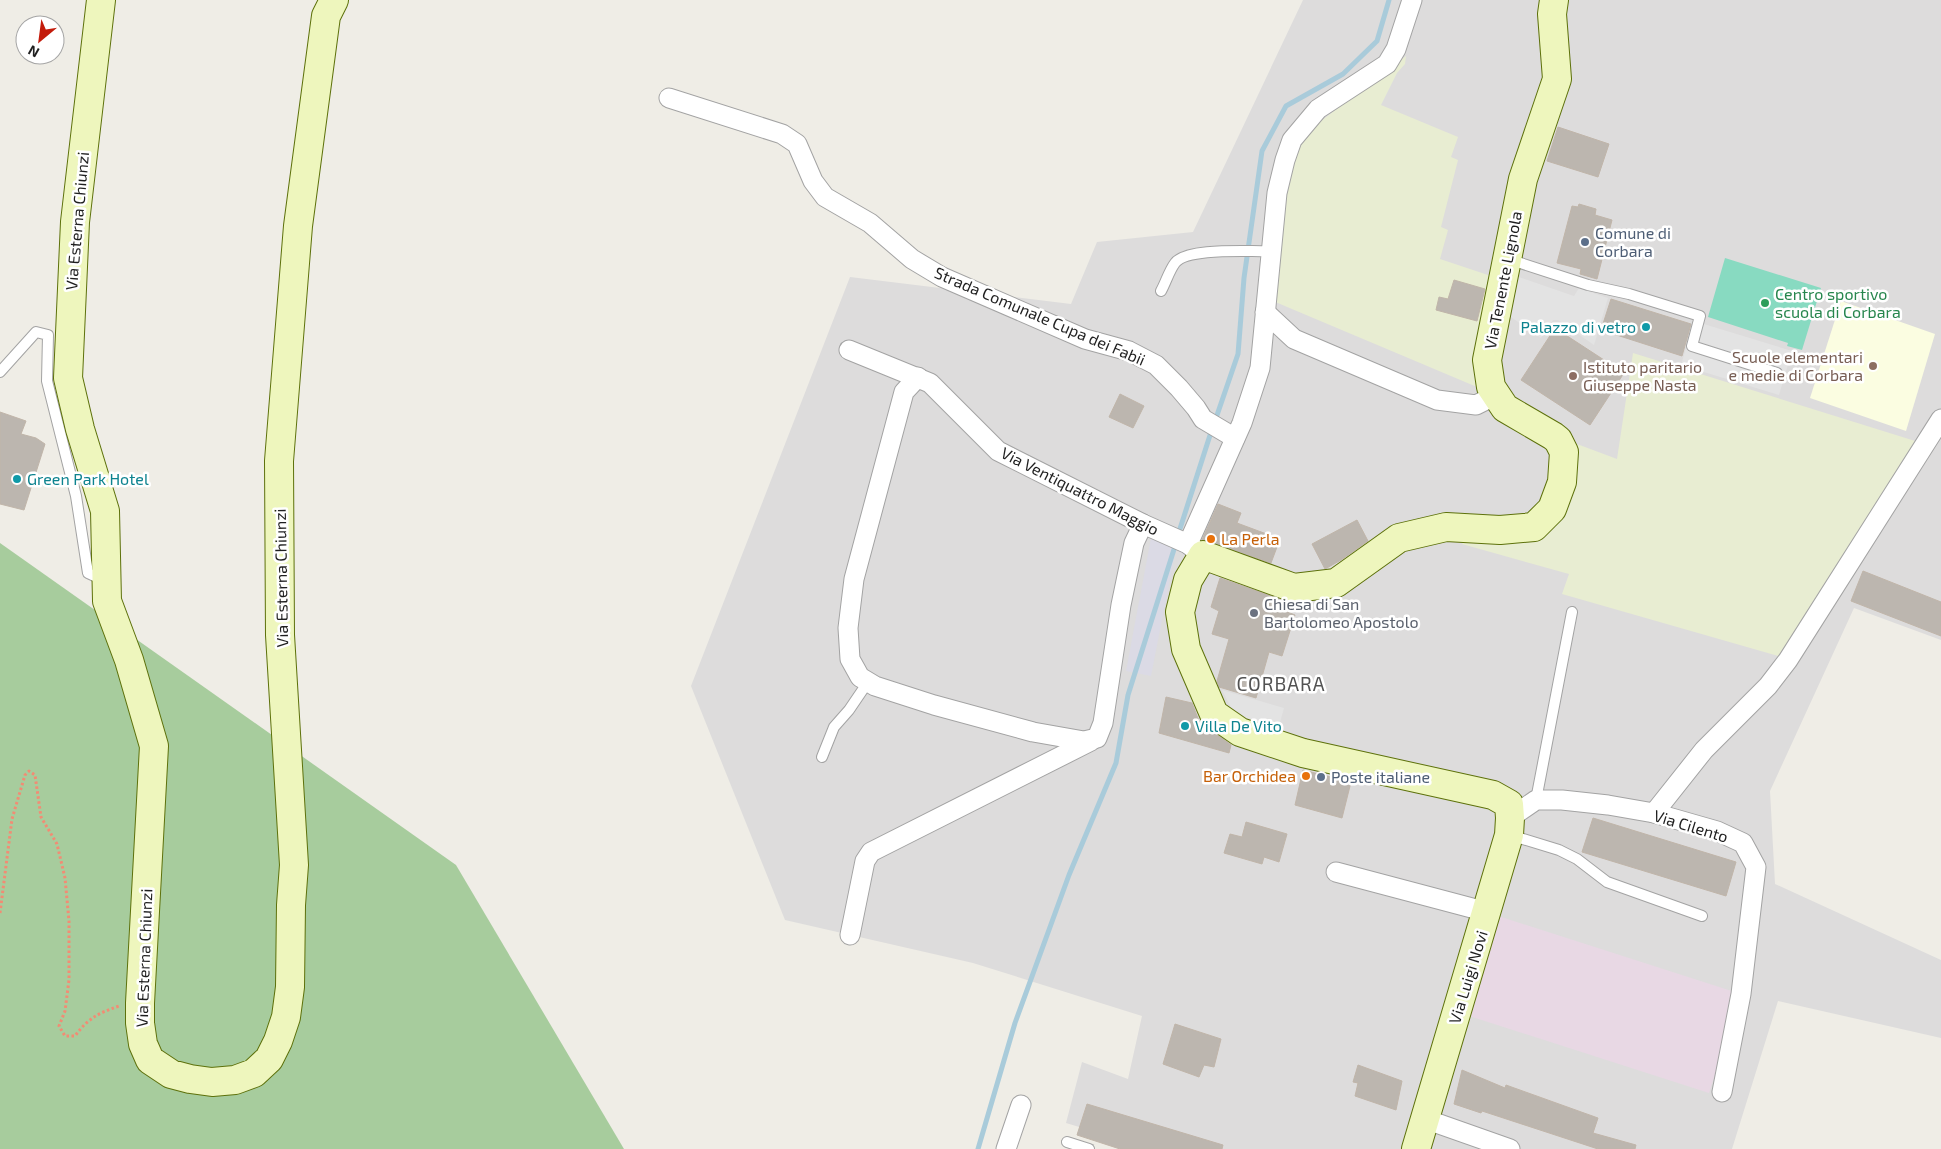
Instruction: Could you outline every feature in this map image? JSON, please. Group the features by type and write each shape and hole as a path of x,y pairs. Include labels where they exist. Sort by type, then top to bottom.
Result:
{"main road":[{"name":"Via Esterna Chiunzi","path":"101,0 75,222 68,378 80,429 105,511 107,601 129,660 154,746 141,989 140,1023 143,1044 150,1060 171,1074 212,1082 235,1080 254,1074 269,1059 278,1041 286,1017 290,987 291,905 294,865 280,635 279,462 298,226 326,16 334,0"},
{"name":"Via Tenente Lignola","path":"1196,550 1294,588 1336,583 1399,538 1446,527 1500,530 1534,527 1552,509 1562,482 1564,452 1558,440 1553,436 1505,408 1491,387 1486,360 1523,179 1557,79 1552,14 1554,0"},
{"path":"1196,550 1180,612 1186,649 1214,714 1240,732 1303,753 1494,795 1509,819"},
{"name":"Via Luigi Novi","path":"1416,1149 1487,912 1509,819"}],"street":[{"path":"1196,550 1260,368 1265,312 1263,251 1285,160 1292,140 1318,109 1388,64 1396,49 1412,0"},
{"name":"Strada Comunale Cupa dei Fabii","path":"669,98 782,134 798,144 813,181 825,197 870,223 912,259 942,277 1084,339 1116,346 1156,365 1196,408 1203,419 1235,438"},
{"path":"1265,312 1294,339 1437,400 1476,405 1496,395"},
{"name":"Via Ventiquattro Maggio","path":"849,350 930,383 998,451 1196,550"},
{"path":"918,378 904,392 854,579 848,628 850,659 860,677 875,686 943,708 1033,732 1091,740"},
{"path":"1654,813 1704,750 1768,686 1788,660 1941,420"},
{"path":"850,936 865,861 871,852 1091,740 1103,723 1121,605 1134,544 1143,524"},
{"path":"1509,819 1536,800"},
{"name":"Via Cilento","path":"1536,800 1608,804 1654,813 1717,831 1743,843 1756,867 1741,994 1722,1092"},
{"path":"1336,872 1487,912"},
{"path":"1006,1149 1021,1105"},
{"path":"1425,1120 1510,1149"}],"lane":[{"path":"1161,291 1176,262 1186,256 1202,253 1263,251"},
{"path":"1507,259 1588,285 1629,294 1700,316 1692,346 1777,374"},
{"path":"0,372 36,332 48,335 47,381 76,496 88,573 107,581"},
{"path":"1536,800 1572,612"},
{"path":"822,756 834,726 849,710 868,682"},
{"path":"1509,819 1558,850 1577,859 1607,882 1702,916"},
{"path":"1067,1142 1089,1149"}],"path":[{"path":"0,913 12,819 25,775 30,771 35,775 41,817 56,844 65,878 70,921 69,980 65,1011 59,1026 65,1036 75,1036 82,1026 98,1013 124,1005 141,989"}],"shaded area":[{"path":"1303,0 1941,0 1941,640 1854,608 1770,791 1775,884 1941,960 1941,1038 1778,1001 1732,1149 1152,1149 1066,1123 1082,1062 1128,1079 1142,1016 973,963 785,920 691,686 850,277 1071,304 1097,242 1193,232"},
{"path":"1406,56 1405,64 1397,73 1381,105 1458,137 1451,157 1458,160 1441,227 1448,230 1440,259 1503,280 1496,395 1266,298 1275,204 1304,134"},
{"path":"1516,276 1574,296 1579,288 1608,298 1594,345 1558,320 1553,320 1541,338 1508,315"},
{"name":"Scuole elementari e medie di Corbara","path":"1841,301 1935,334 1906,431 1810,398"},
{"path":"1694,321 1792,351 1779,395 1681,365"},
{"path":"1633,353 1928,445 1792,660 1562,594 1569,574 1462,544 1471,531 1538,527 1569,441 1617,459"},
{"path":"1151,538 1177,543 1151,676 1126,671"},
{"path":"1222,690 1284,708 1277,733 1239,723"},
{"path":"1495,915 1741,994 1709,1093 1463,1014"}],"green space":[{"name":"Centro sportivo scuola di Corbara","path":"1725,258 1821,288 1802,350 1787,346 1788,343 1708,317"},
{"path":"0,543 456,865 624,1149 0,1149"}],"building":[{"path":"1558,127 1609,144 1598,177 1547,161"},
{"name":"Comune di Corbara","path":"1579,204 1596,209 1595,215 1612,220 1597,279 1580,274 1581,269 1557,263 1572,206 1578,207"},
{"path":"1454,280 1485,289 1477,321 1436,310 1439,297 1448,299"},
{"name":"Palazzo di vetro","path":"1611,299 1691,324 1682,356 1601,330"},
{"name":"Istituto paritario Giuseppe Nasta","path":"1555,328 1624,373 1590,425 1521,380"},
{"path":"1120,394 1144,406 1133,428 1109,417"},
{"name":"Green Park Hotel","path":"0,412 26,421 21,434 36,438 45,444 24,510 0,504"},
{"path":"1218,504 1241,513 1237,523 1280,539 1271,563 1202,540"},
{"path":"1357,520 1368,541 1325,569 1312,544"},
{"path":"1863,571 1941,602 1941,636 1851,601"},
{"name":"Chiesa di San Bartolomeo Apostolo","path":"1220,578 1288,602 1285,611 1295,615 1282,656 1269,652 1256,698 1219,687 1217,681 1229,639 1212,634 1219,611 1211,607"},
{"name":"Villa De Vito","path":"1166,697 1192,703 1199,721 1231,745 1229,753 1159,733"},
{"path":"1303,770 1351,782 1342,818 1295,805"},
{"path":"1593,818 1736,862 1726,896 1582,852"},
{"path":"1246,822 1287,834 1279,862 1264,857 1262,864 1224,853 1230,834 1242,837"},
{"path":"1175,1024 1221,1039 1214,1067 1204,1065 1199,1077 1163,1064"},
{"path":"1358,1065 1402,1081 1396,1110 1355,1096 1358,1083 1353,1082"},
{"path":"1462,1070 1505,1088 1506,1085 1598,1118 1593,1133 1636,1145 1635,1149 1598,1149 1482,1111 1481,1113 1454,1104"},
{"path":"1087,1104 1223,1145 1222,1149 1120,1149 1077,1135"}],"waterway":[{"path":"1215,421 1238,354 1244,278 1262,151 1286,106 1343,74 1377,41 1389,0"},
{"path":"1178,535 1212,429"},
{"path":"978,1149 1015,1023 1069,875 1116,763 1128,695 1176,543"}],"place":[{"name":"Comune di Corbara","path":"1585,242"},
{"name":"Centro sportivo scuola di Corbara","path":"1765,303"},
{"name":"Palazzo di vetro","path":"1646,327"},
{"name":"Scuole elementari e medie di Corbara","path":"1873,366"},
{"name":"Istituto paritario Giuseppe Nasta","path":"1573,376"},
{"name":"Green Park Hotel","path":"17,479"},
{"name":"La Perla","path":"1211,539"},
{"name":"Chiesa di San Bartolomeo Apostolo","path":"1254,613"},
{"name":"Villa De Vito","path":"1185,726"},
{"name":"Bar Orchidea","path":"1306,776"},
{"name":"Poste italiane","path":"1321,777"}],"district":[{"name":"CORBARA","path":"1281,684"}]}
